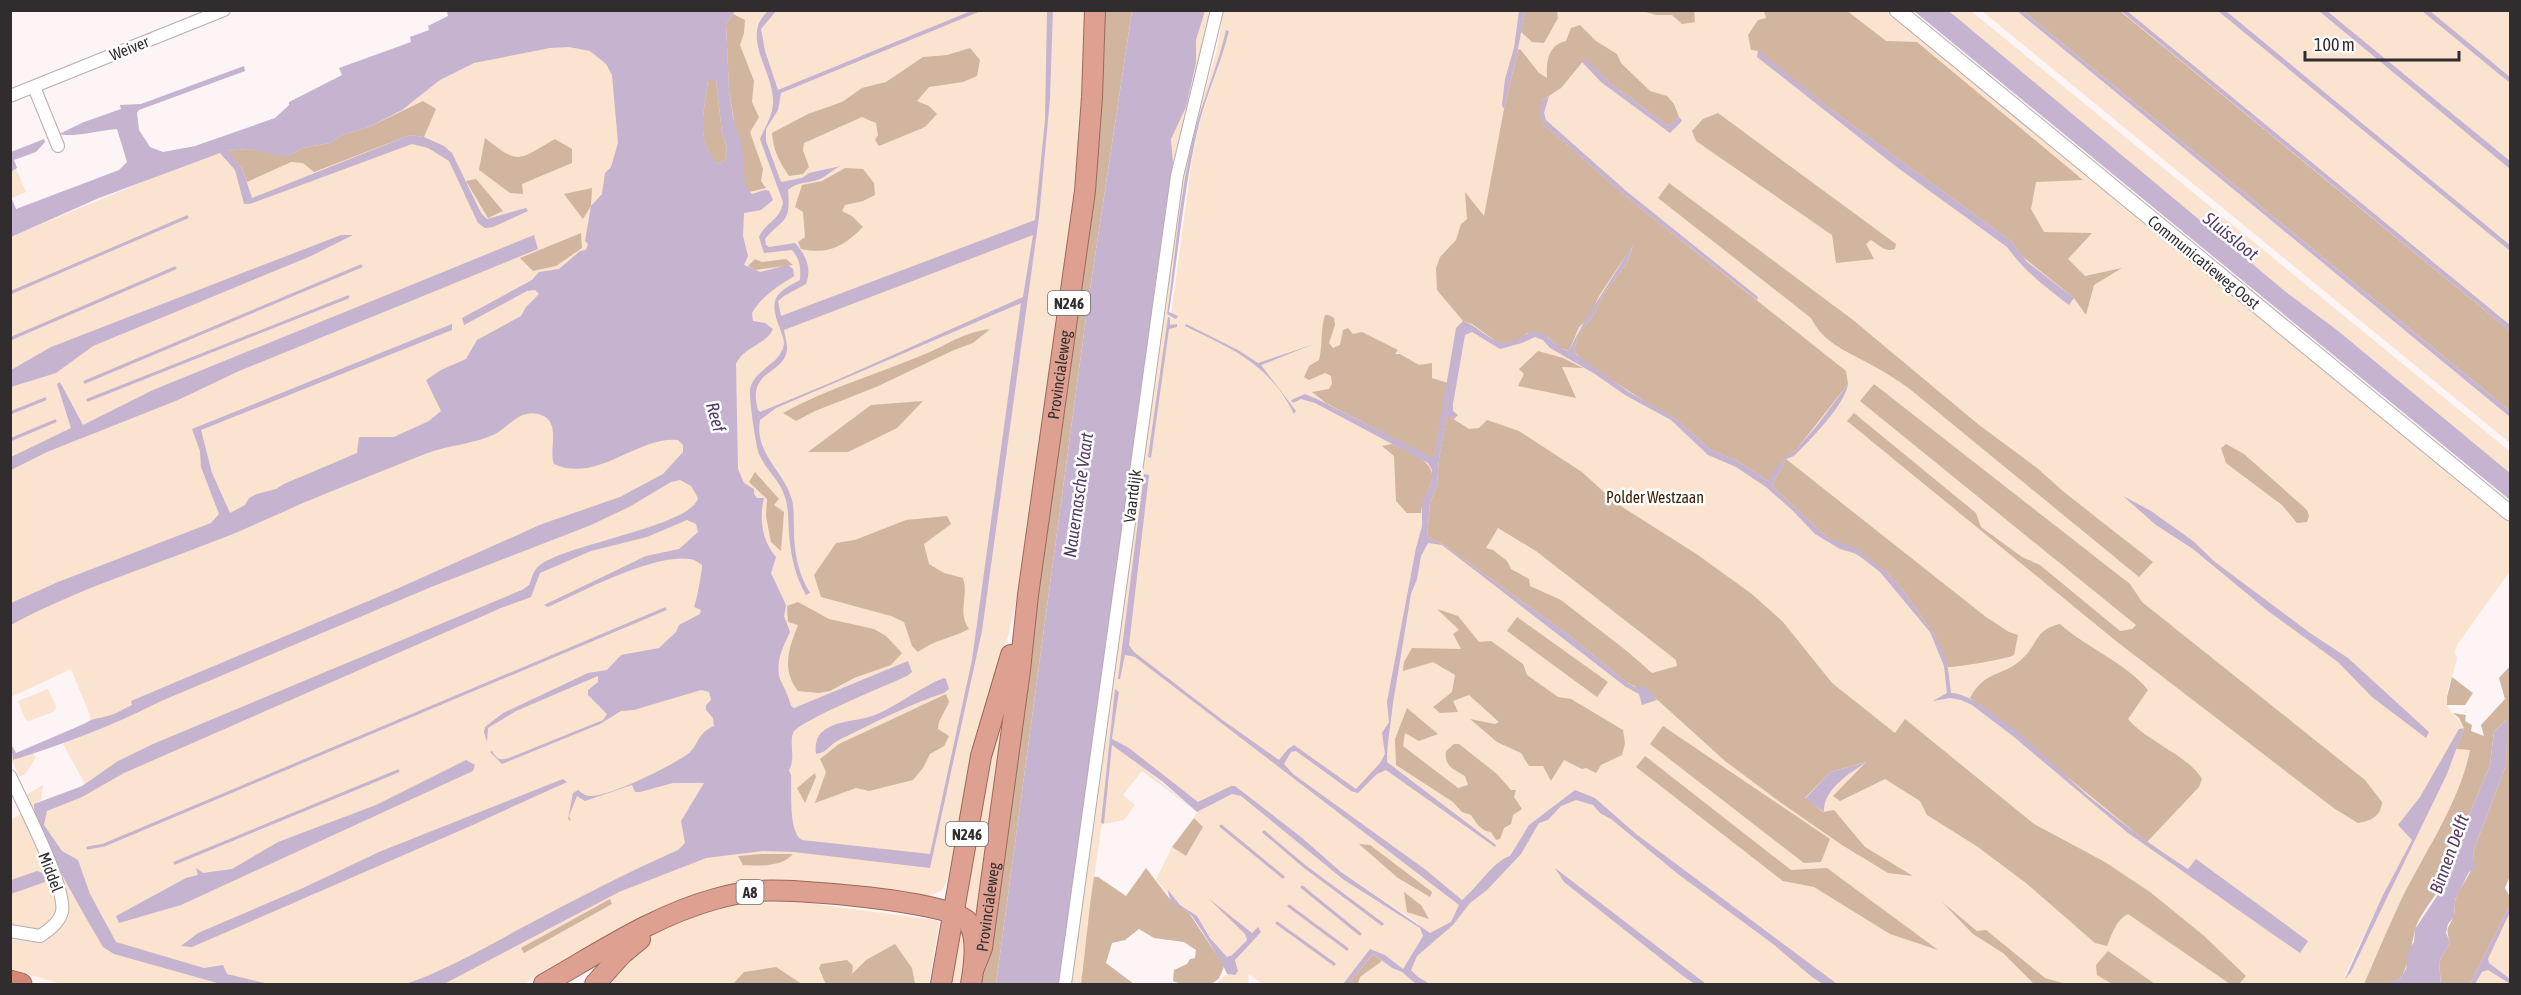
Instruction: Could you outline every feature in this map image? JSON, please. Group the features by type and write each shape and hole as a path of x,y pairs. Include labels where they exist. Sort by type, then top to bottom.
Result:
{"highway":[{"name":"Provincialeweg","path":"972,976 982,948 1028,595 1085,191 1092,97 1095,10"},
{"name":"Provincialeweg","path":"954,912 981,756 1028,595"},
{"name":"A8","path":"544,984 670,915 716,899 760,891 812,892 937,907 954,912"},
{"path":"954,912 968,922 972,931 972,976"},
{"name":"N246","path":"940,984 954,912"},
{"name":"A8","path":"595,984 622,954 670,915"},
{"path":"10,981 21,984"}],"street":[{"name":"Weiver","path":"10,96 224,10"},
{"name":"Vaartdijk","path":"1065,984 1177,176 1216,10"},
{"name":"Communicatieweg Oost","path":"1897,10 2511,513"},
{"path":"34,87 58,146"},
{"name":"Middel","path":"10,776 58,886 62,907 57,922 40,936 10,932"}],"green space":[{"path":"607,11 1051,11 1046,136 1050,99 1053,11 1088,11 1084,141 1029,537 1012,620 946,883 942,890 928,897 851,886 670,906 640,918 524,984 61,984 11,969 11,936 28,941 42,940 59,922 67,902 56,870 59,911 38,930 11,928 11,820 29,809 30,804 26,795 43,785 41,800 34,804 86,789 96,776 85,784 63,744 117,722 92,724 71,669 11,697 11,237 178,167"},
{"path":"1205,11 1215,11 1173,162 1171,139 1185,107 1196,63 1196,40"},
{"name":"Polder Westzaan","path":"1224,11 1893,11 2510,519 2510,571 2457,645 2455,653 2457,658 2447,691 2449,709 2464,728 2459,729 2441,763 2447,774 2456,749 2470,750 2465,770 2450,808 2401,900 2364,984 1426,984 1409,971 1417,956 1433,940 1416,922 1341,872 1238,789 1203,808 1112,739 1119,692 1116,690 1102,823 1087,925 1087,948 1081,984 1069,984 1180,178 1216,53","holes":["1227,30 1229,31 1200,122 1192,158 1171,316 1167,314 1183,189 1197,122 1219,62","1145,474 1124,657 1118,678","2433,801 2351,972 2344,977 2382,897"]},
{"path":"1949,11 1971,11 2502,445 2510,452 2510,473 2337,330 2286,292"},
{"path":"1982,11 2017,11 2510,417 2510,443"},
{"path":"2120,11 2218,11 2510,251 2510,331"},
{"path":"2226,11 2319,11 2510,169 2510,245"},
{"path":"2327,11 2422,11 2510,83 2510,161"},
{"path":"2430,11 2510,11 2510,77"},
{"path":"16,169 26,192 12,198 11,172"},
{"path":"48,689 56,707 53,712 29,721 25,719 18,701"},
{"path":"1006,704 978,920 972,912 959,905 992,753"},
{"path":"1112,745 1122,750 1197,812 1142,771 1123,795 1135,805 1124,820 1104,824"},
{"path":"10,753 14,760 33,754 36,757 26,773 19,777 11,761"},
{"path":"1232,794 1241,796 1344,880 1420,928 1423,936 1403,969 1385,955 1371,950 1343,984 1263,984 1249,974 1248,984 1216,984 1227,974 1235,975 1238,970 1235,960 1252,941 1255,931 1252,934 1215,904 1245,934 1247,940 1227,957 1210,938 1197,916 1180,905 1156,880 1172,847 1186,856 1203,827 1194,818 1197,812"},
{"path":"792,901 936,920 939,924 929,984 907,984 915,983 820,974 824,979 824,984 802,984 797,981 733,984 599,984 646,940 679,921 716,909 754,903"},
{"path":"2510,912 2510,979 2489,963 2488,959"},
{"path":"958,922 967,938 964,984 946,984"},
{"path":"1382,961 1402,972 1416,984 1358,984 1360,977"},
{"path":"2488,970 2510,984 2475,984 2482,972"}],"shaded area":[{"path":"1846,10 1886,41 1917,42 2083,180 2036,182 2031,209 2044,232 2092,233 2068,259 2085,276 2122,268 2094,285 2086,315 2074,298 2023,257 2011,241 1837,114 1758,51 1751,50 1748,35 1758,20 1766,18 1764,11"},
{"path":"1105,11 1132,11 1088,303 996,984 981,984 1104,59"},
{"path":"1525,11 1557,11 1558,18 1544,43 1532,42 1521,32"},
{"path":"1642,11 1694,11 1695,22 1682,24 1672,15 1656,15"},
{"path":"2023,11 2120,11 2510,331 2510,411"},
{"path":"733,14 745,20 740,45 754,81 752,102 759,117 750,132 763,169 761,181 766,188 749,192 745,187 729,90 726,24"},
{"path":"1580,25 1596,41 1617,54 1621,63 1650,91 1667,96 1674,104 1679,117 1668,126 1609,82 1585,59 1561,88 1541,101 1543,124 1629,199 1846,371 1848,384 1796,450 1787,457 1768,481 1736,460 1711,450 1676,419 1585,363 1574,351 1579,333 1593,316 1604,293 1627,263 1633,245 1599,296 1588,319 1579,327 1569,351 1560,348 1548,337 1527,333 1521,339 1508,343 1497,342 1472,324 1463,321 1437,290 1436,268 1440,257 1456,240 1461,224 1467,219 1465,192 1484,216 1504,109 1518,50 1520,49 1539,73 1547,78 1548,60 1552,50 1566,41 1571,28"},
{"path":"970,48 980,60 977,76 963,82 929,87 917,101 929,106 937,114 925,127 879,146 875,140 878,135 876,123 862,117 804,143 803,150 809,167 803,174 789,176 778,156 772,133 808,114 842,102 862,88 886,82 923,57 947,55"},
{"path":"712,78 716,80 722,133 727,148 725,160 718,164 711,155 703,135 708,80"},
{"path":"423,101 436,109 424,137 410,135 314,172 303,163 291,162 247,182 242,168 226,151 248,149 282,155 293,154 303,148 330,143 342,135 369,127"},
{"path":"1718,113 1896,244 1895,249 1885,249 1871,240 1866,244 1874,259 1836,263 1832,235 1696,141 1692,131 1703,119"},
{"path":"485,138 506,153 519,157 555,139 572,149 572,163 522,184 523,194 510,193 479,170"},
{"path":"845,168 863,169 874,183 875,195 863,201 845,205 842,211 852,216 863,227 842,244 828,250 801,249 798,242 805,237 803,212 795,207 802,185 822,181"},
{"path":"476,179 503,211 488,218 466,181"},
{"path":"1669,183 1853,320 1979,425 2037,468 2153,562 2139,577 1911,390 1828,339 1811,318 1658,198"},
{"path":"592,188 591,206 583,219 564,194"},
{"path":"581,233 582,248 556,266 533,271 520,258"},
{"path":"755,259 762,262 786,259 793,265 755,270 748,266"},
{"path":"1325,315 1334,318 1335,325 1329,343 1333,348 1340,345 1343,330 1348,328 1353,334 1362,332 1398,350 1395,354 1400,354 1419,365 1432,363 1432,378 1448,383 1434,459 1326,403 1312,392 1329,389 1332,384 1331,376 1325,373 1309,380 1304,377 1309,366 1319,360"},
{"path":"990,329 973,343 796,421 783,413 819,395 930,352 965,335"},
{"path":"1538,351 1563,358 1583,368 1562,367 1576,398 1518,386 1524,374 1519,369"},
{"path":"1874,384 2130,584 2142,602 2365,780 2382,802 2380,811 2371,819 2358,823 2335,809 2116,641 1847,421 1854,413 1976,513 1981,527 2022,557 2040,565 2120,631 2132,629 2136,625 1860,401"},
{"path":"923,401 897,428 848,452 808,452 871,405"},
{"path":"1447,415 1469,429 1479,428 1487,420 1519,431 1582,472 1616,503 1698,555 1753,595 1783,622 1832,683 1895,733 1905,719 2034,824 2105,862 2150,892 2203,935 2246,976 2239,984 2230,984 2128,914 2117,924 2107,946 2095,943 2026,883 1978,847 1927,815 1920,801 1885,779 1840,801 1833,796 1866,762 1830,772 1805,798 1823,812 1834,810 1865,847 1913,876 1888,873 1842,845 1725,761 1651,694 1626,682 1570,636 1444,545 1427,537 1430,503 1437,485","holes":["1498,528 1536,551 1676,660 1677,666 1652,673 1561,600 1530,586 1529,579 1511,569 1507,561 1493,550 1486,548"]},
{"path":"1392,444 1422,459 1431,470 1430,486 1421,513 1407,513 1396,501 1394,456 1382,446"},
{"path":"2226,444 2244,454 2307,510 2309,516 2307,522 2297,523 2282,505 2226,463 2221,448"},
{"path":"1786,459 1986,617 2018,635 2014,655 2003,659 1948,667 1935,636 1903,590 1887,572 1828,538 1772,486"},
{"path":"755,472 779,499 774,505 784,512 781,551 771,542 766,516 767,499 749,482"},
{"path":"947,516 951,524 924,544 929,564 944,573 963,578 965,591 963,610 969,629 918,652 912,646 904,622 891,616 821,597 814,575 836,543 855,540 906,520"},
{"path":"798,602 829,619 874,629 886,636 902,653 891,665 854,678 830,691 819,693 798,691 790,675 788,658 798,625 788,622 787,606"},
{"path":"1437,609 1458,616 1479,642 1491,641 1523,664 1527,675 1558,697 1571,699 1623,730 1625,743 1622,755 1601,765 1596,773 1564,760 1551,781 1543,766 1529,766 1521,753 1497,742 1470,719 1495,724 1499,722 1469,695 1453,701 1458,712 1440,713 1433,707 1452,692 1455,675 1433,662 1403,671 1404,662 1412,648 1461,649 1453,634 1459,630"},
{"path":"1517,617 1608,682 1597,697 1507,631"},
{"path":"2060,624 2139,680 2148,690 2128,719 2145,734 2187,763 2202,779 2199,787 2147,842 1970,698 1982,682 2017,664 2046,629"},
{"path":"2510,666 2510,876 2505,888 2510,897 2510,905 2470,984 2441,984 2439,962 2450,942 2448,930 2454,915 2455,901 2473,865 2473,852 2506,765 2507,719 2494,732 2490,765 2444,875 2445,884 2439,889 2417,925 2403,974 2400,979 2389,984 2364,984 2401,900 2450,808 2465,770 2470,750 2456,749 2464,728 2459,718 2453,713 2466,715 2465,721 2472,725 2471,731 2484,736 2481,725 2505,699 2499,678"},
{"path":"2452,677 2473,693 2465,705 2447,705"},
{"path":"946,694 949,702 938,729 949,736 944,746 930,754 923,768 913,780 869,791 856,788 815,803 826,772 820,759 839,744"},
{"path":"1407,708 1438,734 1419,741 1405,733 1403,746 1458,788 1468,785 1465,776 1450,766 1446,760 1446,751 1454,744 1459,744 1497,774 1511,790 1516,790 1514,797 1522,809 1513,815 1511,824 1504,828 1500,839 1496,840 1491,832 1482,829 1477,824 1471,815 1462,812 1453,802 1396,765 1395,739"},
{"path":"1663,726 1830,839 1821,862 1804,863 1650,744"},
{"path":"1645,756 1791,870 1827,868 1938,950 1890,934 1814,887 1783,881 1636,767"},
{"path":"815,773 816,777 805,803 797,788"},
{"path":"1194,818 1203,827 1186,856 1172,847"},
{"path":"1359,844 1370,845 1432,892 1430,897 1398,878"},
{"path":"793,854 783,861 763,865 743,865 738,856"},
{"path":"1146,868 1169,898 1189,913 1224,966 1220,976 1213,983 1190,985 1173,981 1174,970 1195,958 1196,950 1184,942 1154,938 1139,929 1125,940 1112,943 1106,963 1134,984 1081,984 1094,877 1098,877 1126,896"},
{"path":"1404,892 1421,905 1429,919 1407,912"},
{"path":"610,899 612,904 524,953 521,948"},
{"path":"1942,902 1977,931 1986,930 2045,978 2066,984 2034,984 2003,953 1973,934"},
{"path":"895,944 912,968 915,983 824,984 819,968 821,964 847,960 853,966 852,974 866,960"},
{"path":"2108,951 2155,984 2112,984 2097,975 2096,965"},
{"path":"1373,954 1382,961 1360,977 1358,984 1348,984"},
{"path":"776,967 802,984 733,984 744,972"}],"water":[{"name":"Reef","path":"447,11 735,11 726,24 729,90 733,117 742,146 745,186 752,194 769,191 773,200 761,210 744,213 743,236 748,256 744,265 760,272 788,265 793,269 794,276 766,296 752,313 753,321 765,323 773,329 765,339 739,358 736,364 738,469 744,483 754,489 757,498 764,498 763,529 771,551 776,557 771,573 786,605 784,616 790,632 779,661 780,679 791,706 794,708 908,661 912,672 811,720 793,733 792,761 789,770 795,829 802,840 930,854 972,660 1021,303 776,408 760,420 761,442 787,487 792,501 796,554 802,578 810,593 806,595 792,558 785,497 780,485 759,454 751,403 752,383 778,357 784,344 776,317 776,298 800,280 800,268 795,253 792,250 764,253 759,237 779,213 783,202 760,139 770,118 773,94 760,55 758,26 768,11 776,11 761,29 765,51 778,90 971,11 981,11 781,93 778,110 766,129 766,141 781,182 841,166 820,179 795,185 788,190 787,215 765,239 769,247 795,243 805,257 808,267 806,284 778,301 781,316 1035,220 1045,120 1047,11 1053,11 1050,99 1039,217 982,631 930,868 794,852 763,851 706,858 619,892 444,984 406,984 467,957 601,887 678,850 685,843 681,821 704,783 673,783 640,792 635,792 632,785 585,801 577,796 569,816 571,821 568,819 573,793 578,790 590,796 626,786 689,753 704,732 714,726 713,718 706,710 706,705 711,700 709,692 701,690 634,710 621,711 600,724 502,764 490,752 492,751 499,759 509,758 603,720 607,714 588,695 588,690 598,682 598,676 516,711 488,728 487,742 484,732 485,727 503,713 588,673 607,670 621,655 659,648 676,632 679,625 700,614 701,610 694,607 702,565 690,559 657,562 618,575 548,607 544,605 646,556 679,549 698,532 696,524 687,520 647,537 591,551 540,573 531,597 501,608 124,773 82,797 47,811 44,825 62,851 78,860 90,894 116,942 204,968 223,965 227,974 269,984 221,984 114,954 103,947 51,854 36,816 34,804 82,786 118,761 153,744 522,590 529,585 538,567 554,557 675,517 691,508 698,498 691,486 680,480 671,482 629,507 591,525 431,587 159,702 106,727 13,760 11,744 16,753 91,720 108,716 132,705 131,701 392,591 542,524 620,497 663,474 683,452 683,445 678,440 663,440 602,464 570,469 554,464 552,428 546,417 532,413 526,414 495,434 425,454 231,534 83,591 11,625 11,603 58,582 211,523 219,514 201,467 200,451 192,429 452,324 452,330 201,430 212,473 230,513 245,505 249,498 257,494 276,489 357,453 359,437 394,437 429,421 441,411 426,380 441,370 466,359 477,340 521,316 526,307 539,294 535,290 527,291 464,325 462,318 532,280 539,272 559,269 580,251 586,250 588,244 585,241 591,206 602,194 605,173 611,167 618,143 612,75 606,64 590,51 569,47 550,48 474,63 440,80 402,110 369,127 342,135 330,143 303,148 293,154 282,156 248,149 227,151 242,168 252,198 410,135 424,137 444,146 452,153 481,213 487,219 526,208 528,211 493,227 485,228 478,223 449,161 428,148 412,144 250,204 244,204 235,170 220,153 99,198 11,237 10,195 16,209 119,170 127,162 117,129 59,134 121,109 120,105 141,104 244,66 245,71 139,110 137,113 139,130 150,147 163,152 195,146 275,118 289,105 289,102 342,75 339,68 411,42 410,37 429,30 428,26 448,16","holes":["708,80 716,80 722,133 727,148 725,160 718,164 711,155 703,135","1033,235 1023,297 837,380 760,412 758,410 757,387 761,380 785,357 787,349 784,330"]},
{"name":"Nauernasche Vaart","path":"1132,11 1205,11 1196,40 1196,63 1186,107 1171,139 1173,162 1125,522 1106,639 1062,984 996,984 1088,303"},
{"path":"1519,11 1525,11 1504,109 1502,105 1505,79 1514,48"},
{"path":"1914,11 1949,11 2286,292 2337,330 2510,473 2510,500"},
{"path":"2017,11 2023,11 2510,411 2510,417"},
{"path":"2121,11 2127,11 2510,325 2510,331"},
{"path":"2218,11 2226,11 2510,245 2510,251"},
{"path":"2319,11 2327,11 2510,161 2510,169"},
{"path":"2422,11 2430,11 2510,77 2510,83"},
{"path":"1226,30 1229,31 1202,112 1189,170 1169,312 1178,316 1176,319 1167,314 1186,170 1197,123"},
{"path":"1758,50 1837,114 2011,241 2027,262 2074,298 2069,305 2028,271 2007,247 1898,168 1757,57"},
{"path":"1585,58 1609,82 1668,126 1679,117 1682,121 1670,133 1601,82 1582,62"},
{"path":"1549,96 1544,113 1546,120 1625,190 1758,297 1757,300 1629,199 1543,124 1540,114 1541,101"},
{"path":"44,139 45,142 36,152 14,160 17,168 11,172 11,152"},
{"path":"341,235 353,235 311,256 93,346 56,373 11,387 11,370 51,347"},
{"path":"534,235 538,249 239,371 178,400 47,452 11,470 11,457 71,428 57,384 60,382 83,425 153,390"},
{"path":"1634,241 1627,263 1604,293 1593,316 1579,333 1574,351 1577,355 1629,392 1676,419 1711,450 1736,460 1768,481 1779,464 1796,450 1819,423 1848,384 1834,412 1794,456 1786,459 1772,486 1828,538 1856,548 1887,572 1903,590 1935,636 1947,661 1951,693 1965,696 2002,720 2092,799 2163,853 2188,869 2196,859 2308,941 2300,953 2128,833 2014,737 1972,705 1950,698 1933,701 1947,693 1944,666 1930,632 1880,572 1857,554 1840,549 1815,534 1766,487 1736,467 1708,455 1671,420 1625,395 1595,374 1550,348 1543,340 1535,337 1500,349 1472,332 1465,335 1453,404 1453,411 1458,415 1454,419 1447,416 1437,485 1430,503 1427,537 1444,545 1570,636 1626,682 1635,687 1646,687 1657,700 1642,705 1639,694 1626,687 1442,545 1428,543 1421,556 1417,579 1411,594 1393,703 1387,762 1496,845 1495,847 1386,770 1377,774 1358,793 1351,791 1296,751 1291,752 1284,764 1293,774 1426,870 1462,900 1491,869 1510,856 1529,825 1575,790 1595,798 1636,834 1837,984 1823,984 1812,977 1773,944 1678,874 1611,819 1600,813 1593,805 1576,800 1561,806 1548,820 1539,823 1521,854 1487,890 1470,903 1453,925 1417,956 1411,970 1430,984 1416,984 1402,972 1392,968 1373,954 1348,984 1343,984 1370,949 1385,955 1403,969 1423,936 1420,928 1344,880 1241,796 1232,794 1197,812 1163,782 1112,745 1104,824 1101,823 1115,689 1119,692 1112,739 1129,748 1198,802 1235,786 1301,837 1341,872 1430,933 1451,922 1459,905 1135,657 1125,655 1120,679 1118,679 1144,474 1149,475 1129,645 1134,652 1221,719 1279,760 1294,745 1356,789 1380,763 1385,754 1382,733 1389,722 1387,702 1422,526 1422,503 1431,484 1432,470 1428,463 1315,403 1301,399 1293,403 1291,400 1305,394 1434,458 1456,328 1463,321 1492,339 1507,342 1532,332 1541,333 1564,350 1569,351 1584,323"},
{"path":"1168,317 1170,325 1177,324 1177,327 1169,329 1151,458 1148,457"},
{"path":"1186,324 1238,350 1258,363 1314,344 1261,365 1296,411 1294,414 1273,382 1261,370 1219,342 1185,326"},
{"path":"2123,496 2151,511 2193,541 2215,562 2310,633 2348,658 2429,732 2426,738 2372,697 2338,662 2268,611 2193,549 2156,525"},
{"path":"944,678 949,689 944,693 891,715 839,740 823,752 816,754 817,739 827,728 875,715"},
{"path":"2508,718 2506,765 2473,852 2475,868 2469,872 2455,900 2454,917 2448,924 2446,933 2450,942 2439,962 2441,984 2389,984 2400,979 2406,969 2409,949 2414,942 2415,929 2445,884 2444,875 2490,765 2494,732"},
{"path":"2464,728 2447,774 2351,972 2345,979 2382,897 2412,840 2398,825 2420,797 2459,729"},
{"path":"466,760 475,765 473,771 181,905 119,923 116,916 186,878 198,875 196,868 203,873 232,869 278,842 376,805"},
{"path":"1867,762 1839,782 1828,796 1824,812 1805,799 1830,772"},
{"path":"563,779 567,782 466,828 192,947 181,946 198,933 303,888 379,852"},
{"path":"1555,868 1706,984 1695,984 1683,976 1564,882"},
{"path":"37,871 46,874 45,882 11,894 11,880"},
{"path":"1168,890 1180,905 1197,916 1210,938 1227,957 1247,940 1245,934 1208,898 1252,933 1258,927 1261,932 1235,960 1238,971 1235,975 1227,974 1197,924 1186,910 1173,903"},
{"path":"2510,905 2510,912 2488,959 2489,963 2510,979 2510,984 2488,970 2482,972 2475,984 2470,984"}],"waterway":[{"path":"10,293 187,217"},
{"path":"85,382 361,266"},
{"path":"10,339 175,268"},
{"path":"88,400 348,297"},
{"path":"10,413 45,399"},
{"path":"10,440 55,421"},
{"path":"88,848 104,845 665,609"},
{"path":"175,863 398,771"},
{"path":"1221,826 1283,877"},
{"path":"1264,832 1304,866 1382,924"},
{"path":"1302,887 1360,934"},
{"path":"1289,906 1347,949"},
{"path":"1277,923 1334,964"}],"water label":[{"name":"Sluissloot","path":"2231,236"},
{"name":"Binnen Delft","path":"2449,854"}]}
